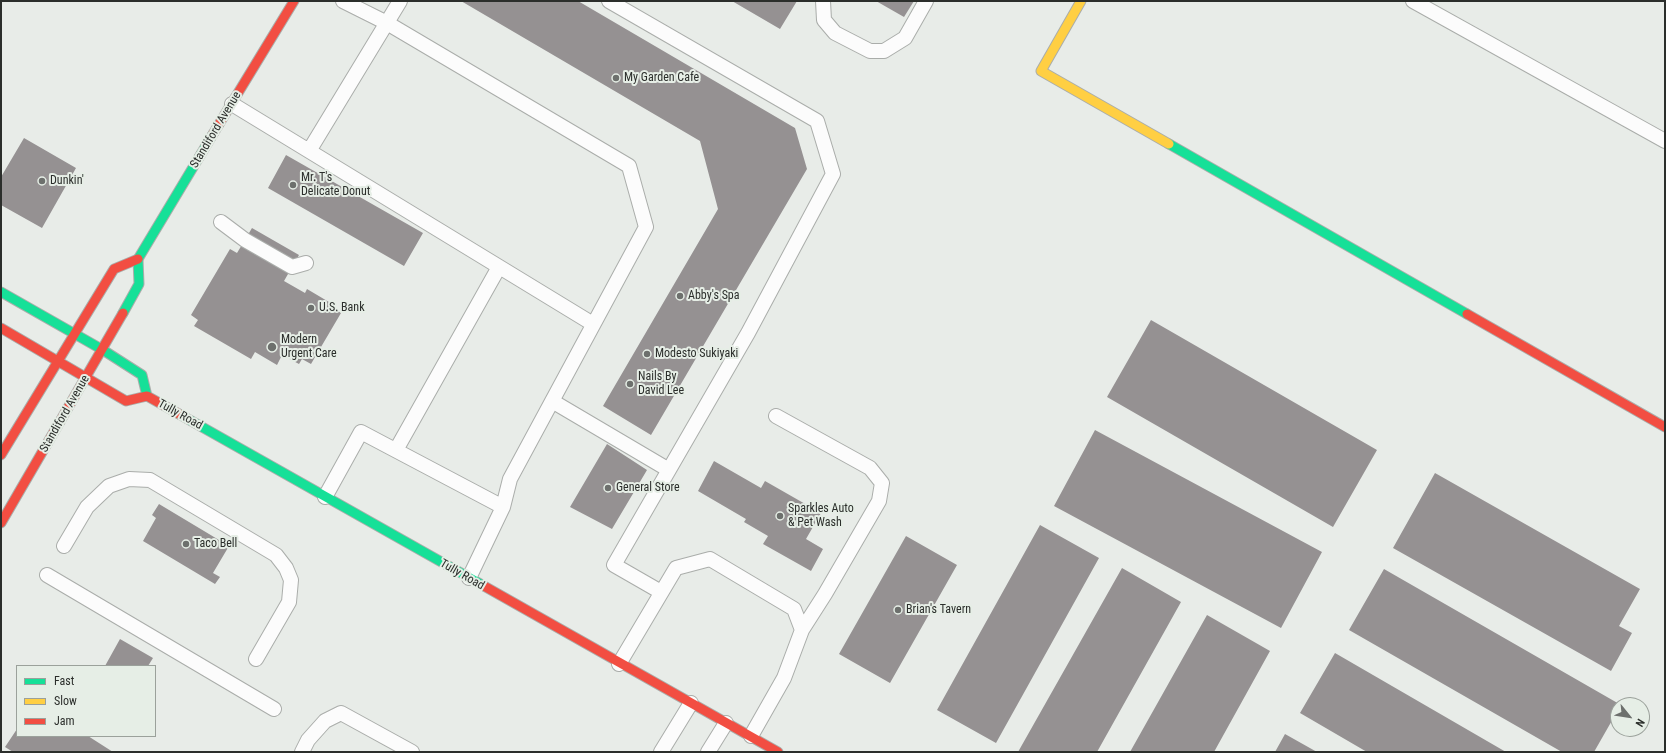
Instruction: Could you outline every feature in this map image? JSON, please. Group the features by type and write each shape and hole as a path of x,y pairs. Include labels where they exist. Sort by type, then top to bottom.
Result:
{"main road":[{"name":"Standiford Avenue","path":"1,524 103,350 139,284 138,259 294,1"},
{"path":"1081,1 1041,71 1665,427"},
{"path":"1,455 73,333 114,268 138,259"},
{"name":"Tully Road","path":"1,292 103,350 142,375 147,396"},
{"name":"Tully Road","path":"1,328 126,401 147,396 619,664 778,752"}],"lane":[{"path":"343,1 387,22 629,166 646,227 510,479 503,507 469,578"},
{"path":"309,151 400,1"},
{"path":"609,1 817,121 833,174 748,332 614,565 661,592"},
{"path":"823,1 824,20 835,33 870,51 884,51 906,38 926,1"},
{"path":"1413,1 1665,141"},
{"path":"232,104 593,324"},
{"path":"221,222 245,240 292,267 306,263"},
{"path":"396,450 499,267"},
{"path":"552,400 669,470"},
{"path":"751,736 784,678 802,630 825,594 879,501 882,483 870,468 776,416"},
{"path":"325,497 362,432 503,507"},
{"path":"64,546 87,507 109,486 129,479 150,480 276,555 286,568 291,580 289,602 256,659"},
{"path":"619,664 676,568 710,559 794,609 802,630"},
{"path":"47,575 274,709"},
{"path":"661,752 691,703"},
{"path":"302,752 308,740 325,721 341,712 412,752"},
{"path":"708,752 726,723"}],"building":[{"path":"461,1 578,1 795,128 807,169 651,435 603,406 718,209 700,141"},
{"path":"732,1 797,1 780,29"},
{"path":"876,1 914,1 904,17"},
{"path":"24,138 76,168 42,228 1,205 1,177"},
{"path":"286,155 423,233 404,266 268,188"},
{"path":"252,228 299,255 284,281 305,293 307,289 334,305 333,308 341,313 311,364 302,359 299,364 282,355 277,365 255,352 251,359 194,326 198,320 191,315 230,249 237,253"},
{"path":"1151,320 1377,450 1333,527 1107,397"},
{"path":"1095,430 1322,552 1281,628 1054,506"},
{"name":"General Store","path":"607,444 647,470 612,529 570,507"},
{"name":"Sparkles Auto & Pet Wash","path":"714,461 761,488 765,481 821,513 806,539 823,549 811,571 763,544 768,536 744,522 746,519 698,491"},
{"path":"1435,473 1640,589 1619,626 1632,633 1611,671 1393,548"},
{"name":"Taco Bell","path":"159,504 229,546 213,573 220,577 215,584 143,541 156,518 152,515"},
{"path":"1040,525 1099,558 996,743 937,710"},
{"name":"Brian's Tavern","path":"906,536 957,565 890,683 839,654"},
{"path":"1122,568 1181,602 1097,752 1018,752"},
{"path":"1384,569 1610,699 1610,724 1594,752 1562,752 1349,630"},
{"path":"1207,615 1270,651 1214,752 1130,752"},
{"path":"120,639 153,658 149,665 106,665"},
{"path":"1335,653 1506,752 1367,752 1300,713"},
{"path":"16,730 16,737 90,737 113,752 13,752 5,747"},
{"path":"1285,734 1317,752 1275,752"}],"traffic: fast":[{"path":"123,313 139,284 138,259 213,134"},
{"path":"1169,144 1467,314"},
{"path":"1,292 103,350 142,375 147,396"},
{"path":"179,414 484,586"}],"traffic: slow":[{"path":"1081,1 1041,71 1169,144"}],"traffic: jam":[{"path":"213,134 294,1"},
{"path":"1,455 114,269 138,259"},
{"path":"1,523 123,313"},
{"path":"1467,314 1665,427"},
{"path":"1,328 126,401 147,396 179,414"},
{"path":"484,586 778,752"}],"place":[{"name":"My Garden Cafe","path":"616,78"},
{"name":"Dunkin'","path":"42,181"},
{"name":"Mr. T's Delicate Donut","path":"293,185"},
{"name":"Abby's Spa","path":"680,296"},
{"name":"U.S. Bank","path":"311,308"},
{"name":"Modern Urgent Care","path":"272,347"},
{"name":"Modesto Sukiyaki","path":"647,354"},
{"name":"Nails By David Lee","path":"630,384"},
{"name":"General Store","path":"608,488"},
{"name":"Sparkles Auto & Pet Wash","path":"780,516"},
{"name":"Taco Bell","path":"186,544"},
{"name":"Brian's Tavern","path":"898,610"}]}
